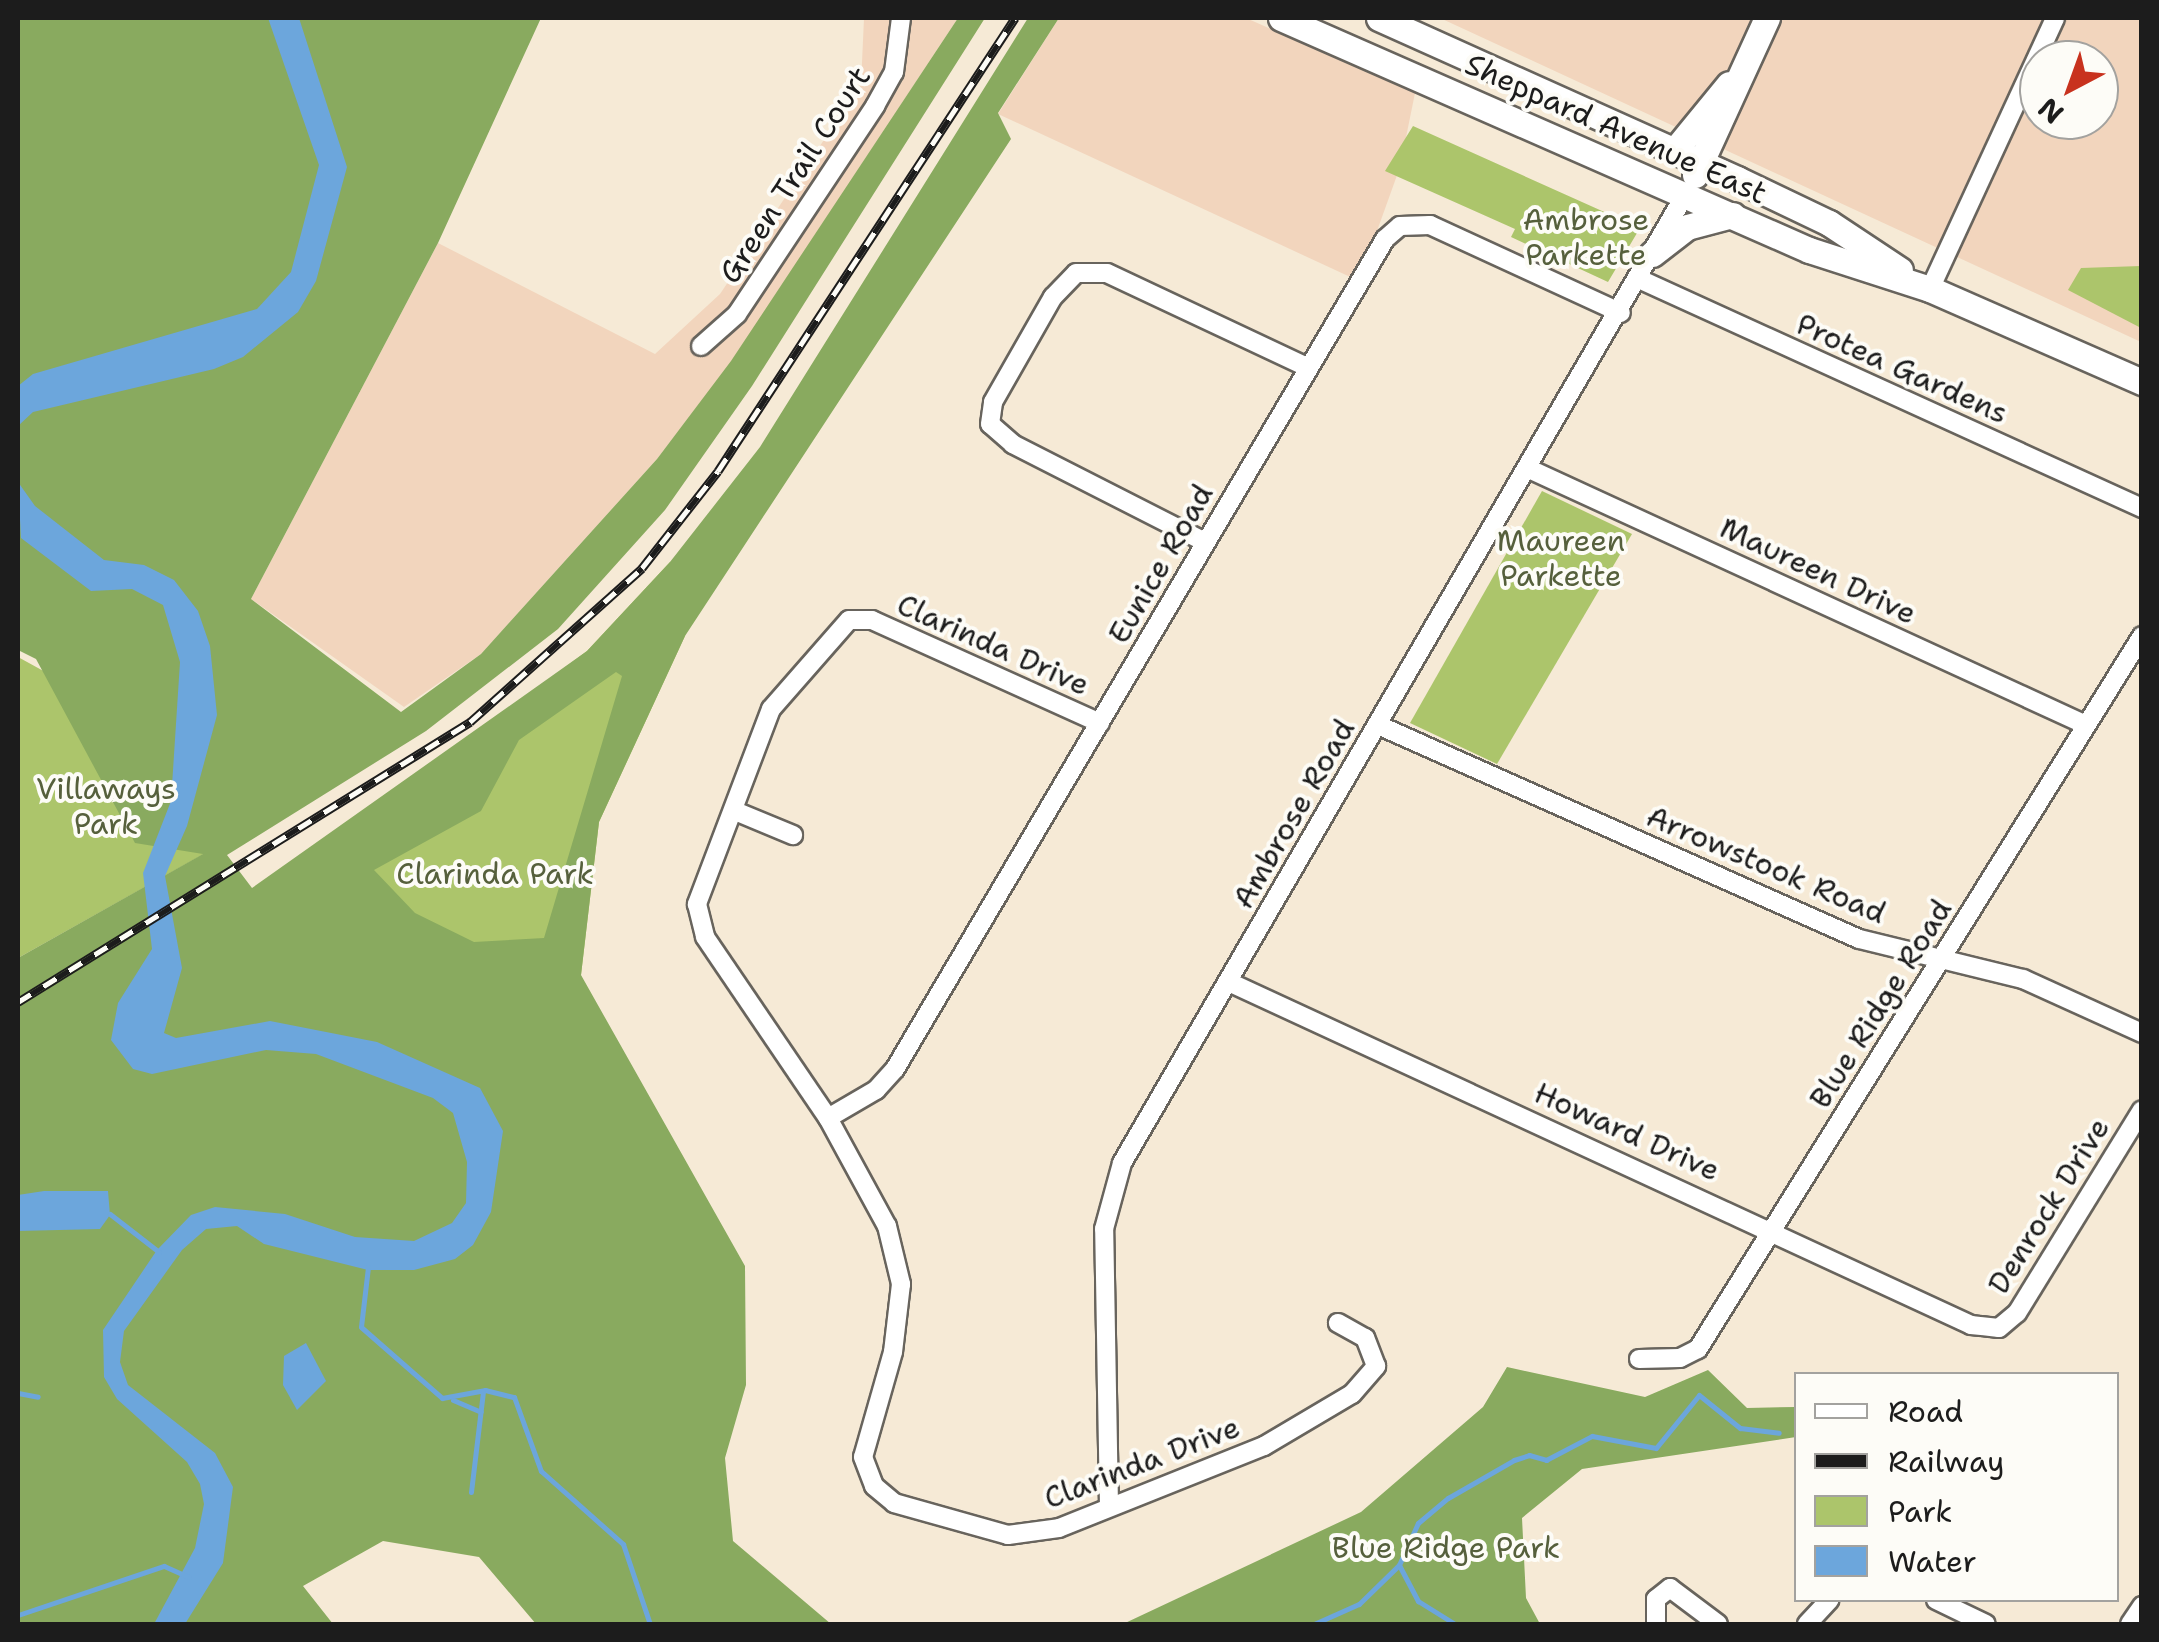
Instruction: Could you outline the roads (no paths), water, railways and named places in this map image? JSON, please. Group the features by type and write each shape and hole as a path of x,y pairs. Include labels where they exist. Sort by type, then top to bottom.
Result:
{"main road":[{"name":"Sheppard Avenue East","path":"1281,18 1686,193 1808,250 1930,289 2142,382"},
{"name":"Sheppard Avenue East","path":"1379,18 1676,150 1829,224 1930,289"},
{"path":"1686,193 1767,18"},
{"path":"1676,150 1743,67"},
{"path":"1652,254 1687,227 1732,214"}],"street":[{"name":"Green Trail Court","path":"701,346 737,314 875,106 894,72 901,18"},
{"path":"1930,289 2055,18"},
{"name":"Ambrose Road","path":"1108,1506 1104,1229 1122,1163 1621,313 1686,193"},
{"name":"Eunice Road","path":"828,1118 876,1090 895,1069 1373,257 1400,226 1430,225 1621,313"},
{"path":"1205,542 1013,444 990,424 992,402 1053,297 1076,273 1107,273 1309,368"},
{"name":"Protea Gardens","path":"1639,279 2142,508"},
{"name":"Maureen Drive","path":"1527,468 2086,725"},
{"name":"Clarinda Drive","path":"1100,724 872,620 849,620 771,709 697,904 704,937 828,1118 887,1226 902,1284 892,1352 863,1457 874,1486 894,1503 1008,1535 1059,1528 1264,1446 1352,1394 1376,1366 1366,1338 1338,1323"},
{"name":"Blue Ridge Road","path":"1639,1359 1680,1358 1698,1349 2142,636"},
{"name":"Arrowstook Road","path":"1378,724 1860,939 2023,979 2142,1033"},
{"path":"735,811 793,835"},
{"name":"Howard Drive","path":"1231,983 1774,1228 1971,1324 1999,1328"},
{"name":"Denrock Drive","path":"1999,1328 2017,1314 2142,1110"},
{"path":"1656,1624 1656,1599 1670,1588 1718,1624"},
{"path":"1807,1624 1827,1602"},
{"path":"1940,1602 1986,1624"},
{"path":"2130,1624 2142,1606"}],"water":[{"path":"268,18 299,18 347,167 316,281 298,312 243,357 214,369 33,412 18,426 18,386 33,374 257,309 291,272 319,165"},
{"path":"18,482 35,506 104,560 144,565 174,580 198,611 210,646 217,715 187,826 165,876 182,968 164,1033 176,1038 270,1021 377,1042 480,1088 503,1131 491,1212 473,1245 455,1259 414,1270 368,1270 264,1244 237,1226 206,1229 182,1250 124,1331 120,1362 128,1385 215,1453 233,1487 223,1563 185,1624 154,1624 195,1548 204,1504 200,1484 187,1462 117,1399 104,1377 103,1330 157,1250 191,1215 215,1207 285,1214 355,1237 414,1241 452,1223 466,1203 467,1162 453,1113 433,1098 316,1054 266,1050 152,1074 133,1069 111,1040 118,1003 152,949 143,873 171,801 180,662 163,605 132,589 91,591 21,538"},
{"path":"108,1191 110,1215 100,1229 18,1231 18,1195"},
{"path":"306,1343 326,1381 297,1410 283,1385 284,1356"}],"waterway":[{"path":"110,1214 159,1252"},
{"path":"368,1267 361,1327 442,1398 485,1390 514,1397 541,1471 623,1544 650,1624"},
{"path":"471,1492 483,1392"},
{"path":"18,1393 38,1397"},
{"path":"1314,1624 1359,1604 1399,1565 1418,1523 1448,1498 1514,1460 1529,1455 1546,1460 1592,1436 1656,1448 1699,1395 1740,1428 1779,1433"},
{"path":"453,1400 481,1412"},
{"path":"1399,1565 1418,1601 1455,1624"},
{"path":"18,1615 164,1566 189,1577"}],"railway":[{"path":"18,1002 470,722 642,568 718,471 1015,18"}],"park label":[{"name":"Ambrose Parkette","path":"1586,237"},
{"name":"Maureen Parkette","path":"1561,558"},
{"name":"Villaways Park","path":"106,806"},
{"name":"Clarinda Park","path":"495,874"},
{"name":"Blue Ridge Park","path":"1446,1548"}]}
